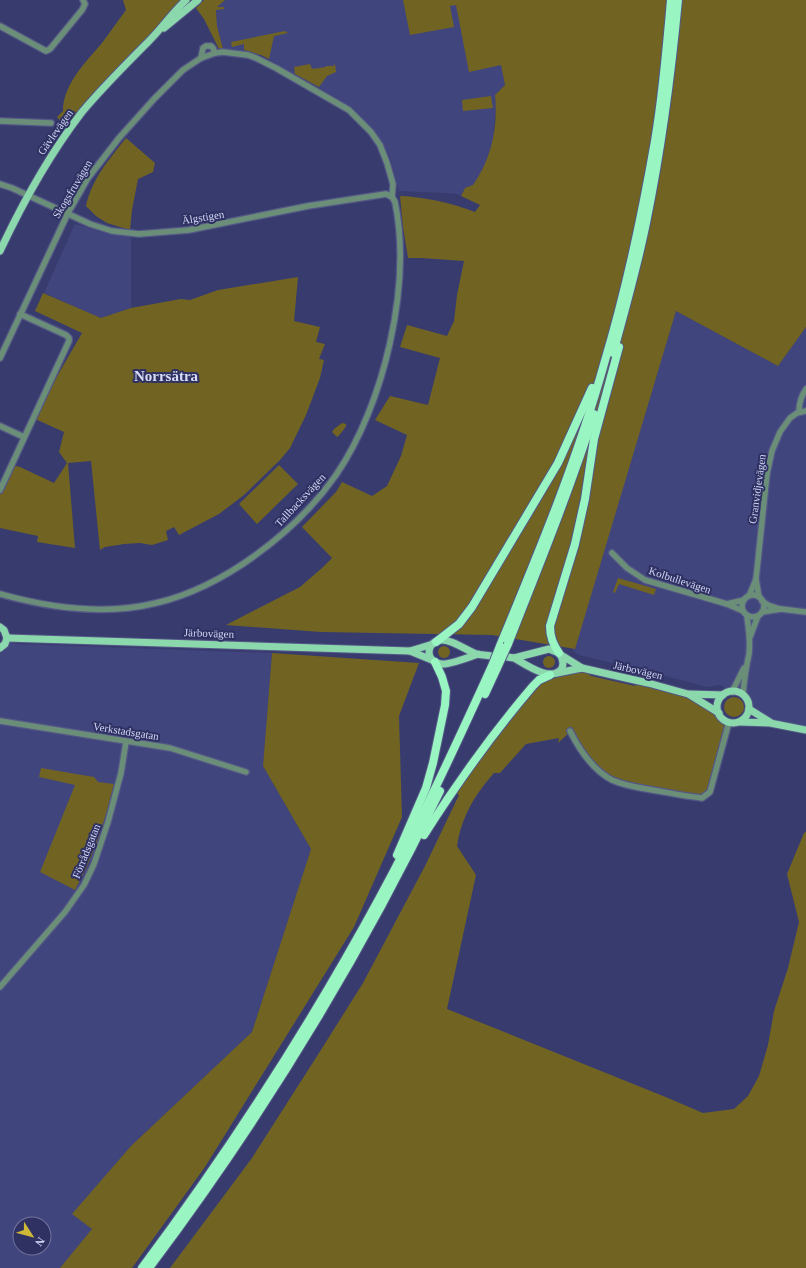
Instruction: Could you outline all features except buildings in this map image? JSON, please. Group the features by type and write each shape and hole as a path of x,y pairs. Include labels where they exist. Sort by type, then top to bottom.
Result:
{"highway":[{"path":"504,645 578,446 604,364 624,292 655,139 666,57 671,0"},
{"path":"142,1268 182,1214 243,1125 275,1075 315,1012 418,836 438,796 546,548 583,448 610,366 630,293 646,223 661,140 671,73 678,0"},
{"path":"560,654 552,643 550,626 575,544 585,499 594,439 626,322 630,293"},
{"path":"434,643 459,624 475,602 558,463 604,364"},
{"path":"381,901 400,847 426,788 433,763 445,706 446,692 442,677 433,661"},
{"path":"149,1268 182,1224 248,1128 320,1015 381,901 441,808 486,744 532,686 539,680 553,674"}],"main road":[{"name":"Gävlevägen","path":"0,251 28,195 59,144 109,81 150,40 186,0"},
{"name":"Gävlevägen","path":"150,40 198,0"},
{"path":"0,628 4,630 7,638 5,644 0,648"},
{"name":"Järbovägen","path":"7,638 410,651 441,640 447,640 478,654 491,656"},
{"path":"433,661 429,656 429,652 434,643"},
{"name":"Järbovägen","path":"582,668 553,674 540,672 511,657 549,649 582,668 688,694 723,696"},
{"name":"Järbovägen","path":"410,651 443,665 478,654"},
{"path":"553,674 560,670 563,665 560,654"},
{"path":"740,722 746,717 749,709 749,703 743,695 736,692 723,696 718,703 719,713 724,720 736,723 770,722 806,730"},
{"name":"Järbovägen","path":"688,694 719,713"},
{"path":"749,709 770,722"}],"street":[{"path":"0,26 46,51 50,49 82,10 85,4 83,0"},
{"name":"Skogsfruvägen","path":"201,58 203,48 206,46 213,48 214,53"},
{"name":"Skogsfruvägen","path":"0,358 68,213 88,178 104,155 174,78 187,66 201,58 214,53 236,53 256,58 349,110 371,132 380,145 393,184 389,196"},
{"path":"0,121 51,123"},
{"name":"Älgstigen","path":"0,184 28,195 90,224 107,229 139,234 189,230 308,206 389,196"},
{"name":"Tallbacksvägen","path":"0,594 39,603 86,609 117,609 156,603 196,589 236,568 268,546 292,524 319,496 346,459 366,417 382,373 392,334 397,300 399,264 399,224 395,202 389,196"},
{"path":"0,490 69,341 69,338 66,335 20,314"},
{"path":"806,389 800,398 799,412 806,411"},
{"name":"Granvidjevägen","path":"747,598 756,579 767,474 770,459 777,439 785,424 793,415 799,412"},
{"path":"0,426 24,437"},
{"name":"Kolbullevägen","path":"612,553 627,568 645,580 727,604 745,613"},
{"name":"Granvidjevägen","path":"756,579 761,599"},
{"path":"727,604 754,595 768,605 781,610"},
{"path":"743,695 750,639 742,605 747,598"},
{"path":"750,639 764,607 761,599"},
{"path":"745,613 752,617 781,610 806,612"},
{"path":"732,692 747,662"},
{"name":"Verkstadsgatan","path":"0,721 170,748 246,772"},
{"path":"570,731 590,762 612,780 624,784 702,798 710,792 729,722"},
{"name":"Förrådsgatan","path":"0,987 65,912 84,885 94,864 108,822 121,773 126,742"}],"shaded area":[{"path":"123,0 198,0 150,40 72,127 63,124 57,117 63,111 64,101 71,83 76,74 102,43 126,10"},
{"path":"204,0 225,0 217,7 224,7 224,9 216,10 217,26 223,49 219,49 204,19 196,8"},
{"path":"225,0 490,0 505,85 495,95 496,109 492,147 482,173 473,185 463,191 461,196 457,194 399,191 391,160 385,147 375,131 352,107 261,55 244,50 223,49 217,26 216,12 217,7"},
{"path":"403,0 806,0 806,327 778,366 676,311 575,649 492,635 321,632 226,625 300,587 332,558 302,527 336,492 342,482 372,496 387,486 401,456 407,435 375,420 390,396 428,405 440,358 400,347 407,325 447,336 454,321 457,295 464,261 408,258 400,196 438,201 475,212 480,205 461,196 465,188 473,185 485,164 492,142 496,119 495,95 505,85 501,65 469,72 456,5 450,6 454,27 410,35"},
{"path":"285,31 288,33 274,36 269,59 244,50 244,44 232,47 231,42"},
{"path":"310,64 312,69 317,69 326,66 333,66 335,64 336,72 327,76 319,87 295,74 294,67"},
{"path":"491,96 493,108 463,111 462,100"},
{"path":"126,138 155,163 153,172 138,179 130,230 107,223 96,216 86,206 92,187 97,178 107,162"},
{"path":"75,224 108,234 131,236 131,308 101,318 44,293"},
{"path":"298,277 294,321 320,327 316,342 325,344 319,359 324,360 320,378 306,415 290,448 280,460 244,495 219,514 179,535 174,527 166,531 168,540 152,545 140,543 124,544 105,547 100,550 91,461 68,463 75,548 37,542 38,536 0,528 0,490 11,465 20,467 54,483 67,463 59,452 64,432 33,418 82,333 35,311 43,293 101,318 131,308 181,299 190,300 218,290"},
{"path":"676,311 778,366 806,327 806,732 770,723 749,709 747,699 743,695 732,692 720,685 707,687 579,655 573,651"},
{"path":"342,423 346,424 346,426 337,437 332,432"},
{"path":"279,465 298,484 257,524 239,504"},
{"path":"618,578 656,589 654,595 619,584 615,593 613,592"},
{"path":"6,642 17,644 272,653 263,766 311,849 252,1032 131,1146 73,1214 92,1229 60,1268 0,1268 0,648"},
{"path":"442,646 446,646 450,652 446,658 442,658 438,654 438,650"},
{"path":"272,653 419,663 399,716 402,817 354,927 205,1167 132,1268 60,1268 92,1229 72,1214 131,1146 252,1032 311,849 263,766"},
{"path":"547,656 551,656 555,662 551,668 547,668 543,664 543,660"},
{"path":"582,668 591,676 635,686 637,680 688,694 719,713 724,720 729,722 710,792 702,798 612,780 590,762 570,732 558,743 559,738 526,744 500,773 494,773 480,790 470,807 459,835 457,846 476,875 447,1009 703,1113 734,1109 748,1096 759,1076 768,1045 774,1011 788,968 799,922 787,874 804,833 806,832 806,1268 170,1268 252,1158 363,983 425,866 459,795 452,791 539,680"},
{"path":"730,697 738,697 744,703 744,711 738,717 730,717 724,711 724,703"},
{"path":"41,768 94,777 98,782 114,784 98,839 75,890 40,872 75,785 39,777"}],"district":[{"name":"Norrsätra","path":"166,376"}]}
